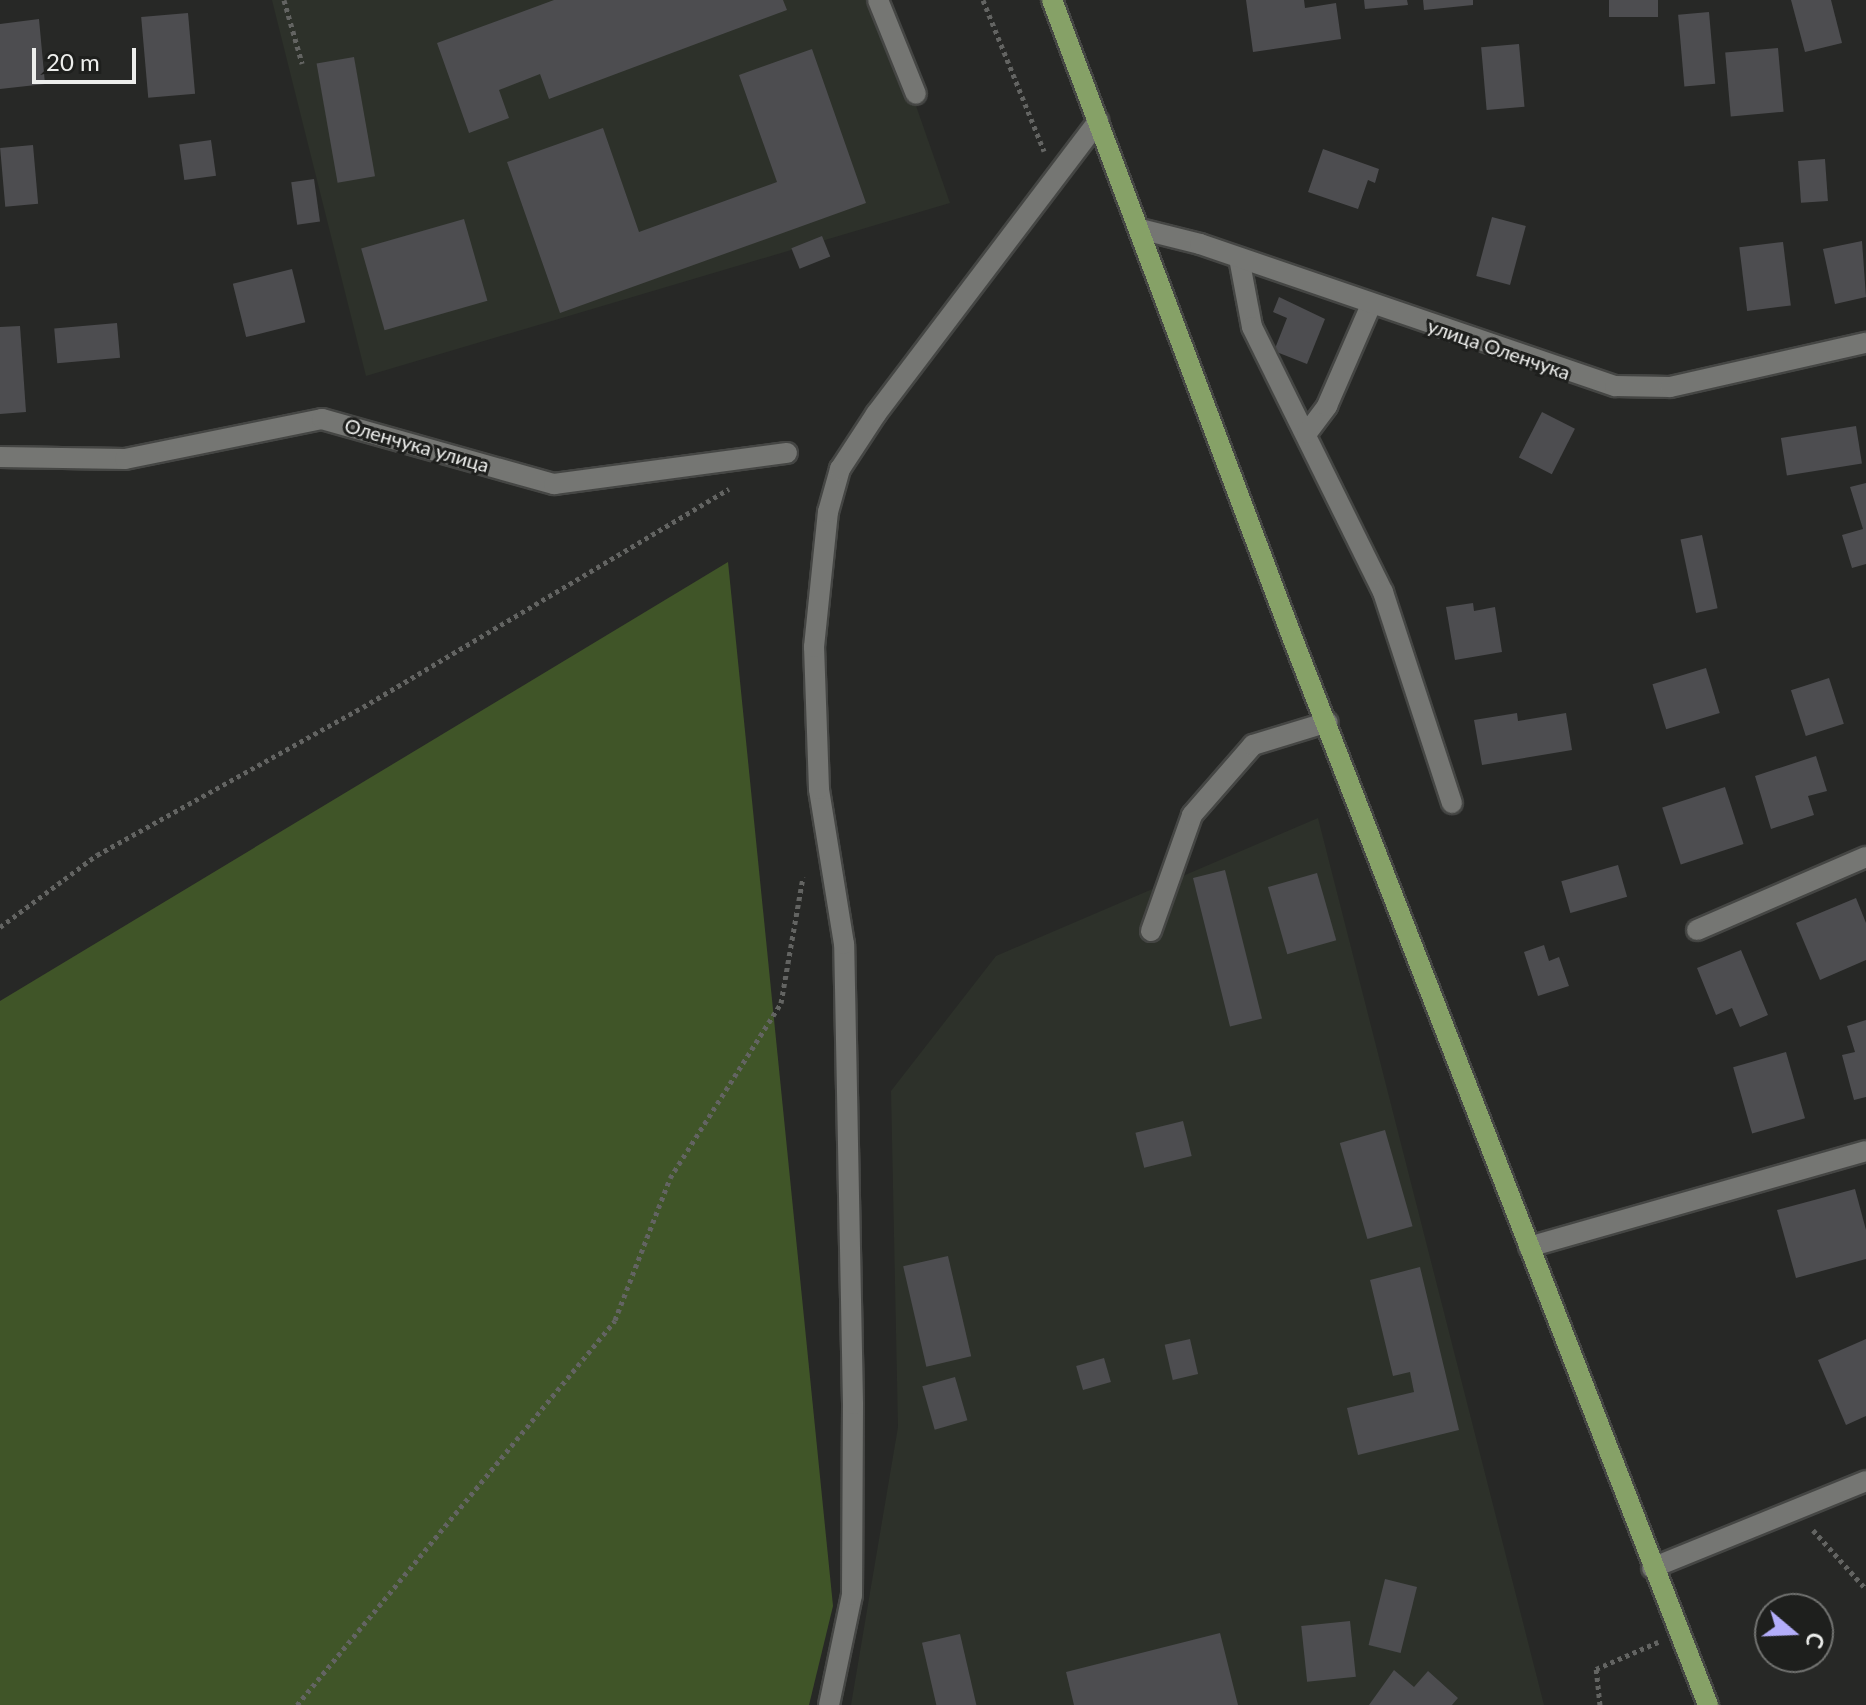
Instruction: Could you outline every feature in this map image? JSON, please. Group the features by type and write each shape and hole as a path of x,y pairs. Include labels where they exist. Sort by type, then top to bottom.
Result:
{"main road":[{"path":"1052,0 1652,1568 1708,1705"}],"street":[{"path":"878,0 916,94"},
{"path":"829,1705 852,1595 853,1404 844,944 819,789 814,647 828,512 840,469 876,414 1057,181 1098,121"},
{"name":"улица Оленчука","path":"1140,229 1239,258 1615,386 1670,387 1866,343"},
{"path":"1239,258 1252,327 1383,592 1452,803"},
{"path":"1307,433 1327,406 1371,305"},
{"name":"Оленчука улица","path":"0,457 125,459 322,419 554,484 787,453"},
{"path":"1151,931 1192,815 1253,745 1328,722"},
{"path":"1697,930 1866,857"},
{"path":"1529,1247 1866,1151"},
{"path":"1652,1568 1866,1481"}],"path":[{"path":"284,0 302,63"},
{"path":"983,0 1057,181"},
{"path":"0,927 97,855 363,707 739,483"},
{"path":"297,1705 615,1320 670,1178 781,1003 805,865"},
{"path":"1794,1511 1866,1589"},
{"path":"1600,1705 1596,1669 1680,1632"}],"shaded area":[{"path":"272,0 879,0 950,203 366,376"},
{"path":"1318,818 1544,1705 851,1705 898,1427 891,1091 996,956"}],"green space":[{"path":"728,562 833,1606 809,1705 0,1705 0,1001"}],"building":[{"path":"554,0 783,0 787,10 549,99 540,74 499,90 509,118 469,133 437,43"},
{"path":"1246,0 1304,0 1305,8 1336,3 1341,39 1253,52"},
{"path":"1364,0 1407,0 1408,5 1365,9"},
{"path":"1423,0 1473,0 1473,5 1424,10"},
{"path":"1609,0 1658,0 1658,17 1609,17"},
{"path":"1791,0 1831,0 1842,43 1805,52"},
{"path":"1709,12 1715,84 1684,86 1678,15"},
{"path":"188,13 195,94 148,98 141,17"},
{"path":"39,19 45,84 0,89 0,24"},
{"path":"1519,44 1524,107 1487,110 1481,47"},
{"path":"1778,48 1784,112 1731,116 1725,53"},
{"path":"812,49 866,203 560,313 507,162 603,128 639,232 777,182 739,75"},
{"path":"354,57 375,176 338,183 317,64"},
{"path":"211,140 216,176 184,180 179,144"},
{"path":"33,145 38,204 5,207 0,148"},
{"path":"1323,149 1379,169 1375,183 1368,180 1358,209 1308,192"},
{"path":"1825,159 1828,201 1801,203 1798,161"},
{"path":"314,179 320,222 297,225 291,182"},
{"path":"1492,217 1526,226 1510,285 1476,276"},
{"path":"464,219 487,301 385,330 361,248"},
{"path":"822,236 830,256 800,269 791,248"},
{"path":"1862,241 1866,297 1835,304 1823,249"},
{"path":"1783,242 1791,306 1747,311 1739,247"},
{"path":"292,269 305,322 246,337 233,284"},
{"path":"1279,297 1325,319 1307,364 1274,351 1287,318 1273,312"},
{"path":"117,323 120,358 57,363 54,328"},
{"path":"20,326 26,412 0,414 0,327"},
{"path":"1542,412 1575,429 1552,474 1519,457"},
{"path":"1856,426 1862,464 1787,475 1781,438"},
{"path":"1866,483 1866,564 1852,568 1842,535 1863,529 1850,487"},
{"path":"1702,535 1718,608 1696,613 1680,540"},
{"path":"1473,603 1474,611 1495,607 1502,652 1455,660 1446,607"},
{"path":"1706,668 1720,713 1666,729 1652,684"},
{"path":"1829,678 1844,724 1806,736 1791,690"},
{"path":"1517,713 1518,721 1566,713 1572,750 1482,765 1474,720"},
{"path":"1816,756 1827,791 1808,796 1814,815 1771,829 1755,776"},
{"path":"1725,787 1744,844 1681,864 1662,807"},
{"path":"1618,865 1627,897 1570,913 1561,881"},
{"path":"1225,870 1262,1018 1230,1026 1193,878"},
{"path":"1317,873 1336,940 1287,954 1268,887"},
{"path":"1856,898 1866,923 1866,960 1820,980 1796,923"},
{"path":"1544,945 1549,961 1559,957 1569,986 1538,996 1524,952"},
{"path":"1741,950 1768,1015 1740,1027 1732,1008 1716,1015 1697,968"},
{"path":"1866,1020 1866,1097 1854,1100 1842,1055 1855,1052 1847,1026"},
{"path":"1786,1052 1805,1118 1752,1133 1733,1067"},
{"path":"1183,1121 1192,1156 1144,1168 1135,1133"},
{"path":"1385,1130 1413,1226 1367,1239 1340,1143"},
{"path":"1855,1189 1866,1230 1866,1259 1796,1278 1777,1210"},
{"path":"948,1256 971,1356 926,1367 903,1266"},
{"path":"1420,1267 1459,1430 1358,1455 1347,1408 1414,1392 1410,1372 1393,1376 1370,1280"},
{"path":"1190,1339 1198,1374 1173,1380 1165,1345"},
{"path":"1866,1339 1866,1416 1846,1425 1818,1360"},
{"path":"1104,1358 1111,1382 1083,1390 1076,1366"},
{"path":"955,1377 967,1420 935,1430 922,1386"},
{"path":"1385,1579 1417,1587 1401,1653 1369,1645"},
{"path":"1350,1621 1356,1677 1307,1682 1301,1626"},
{"path":"1220,1633 1238,1705 1074,1705 1066,1672"},
{"path":"960,1634 976,1705 936,1705 922,1643"},
{"path":"1394,1670 1414,1687 1428,1671 1458,1698 1452,1705 1369,1705"}]}
